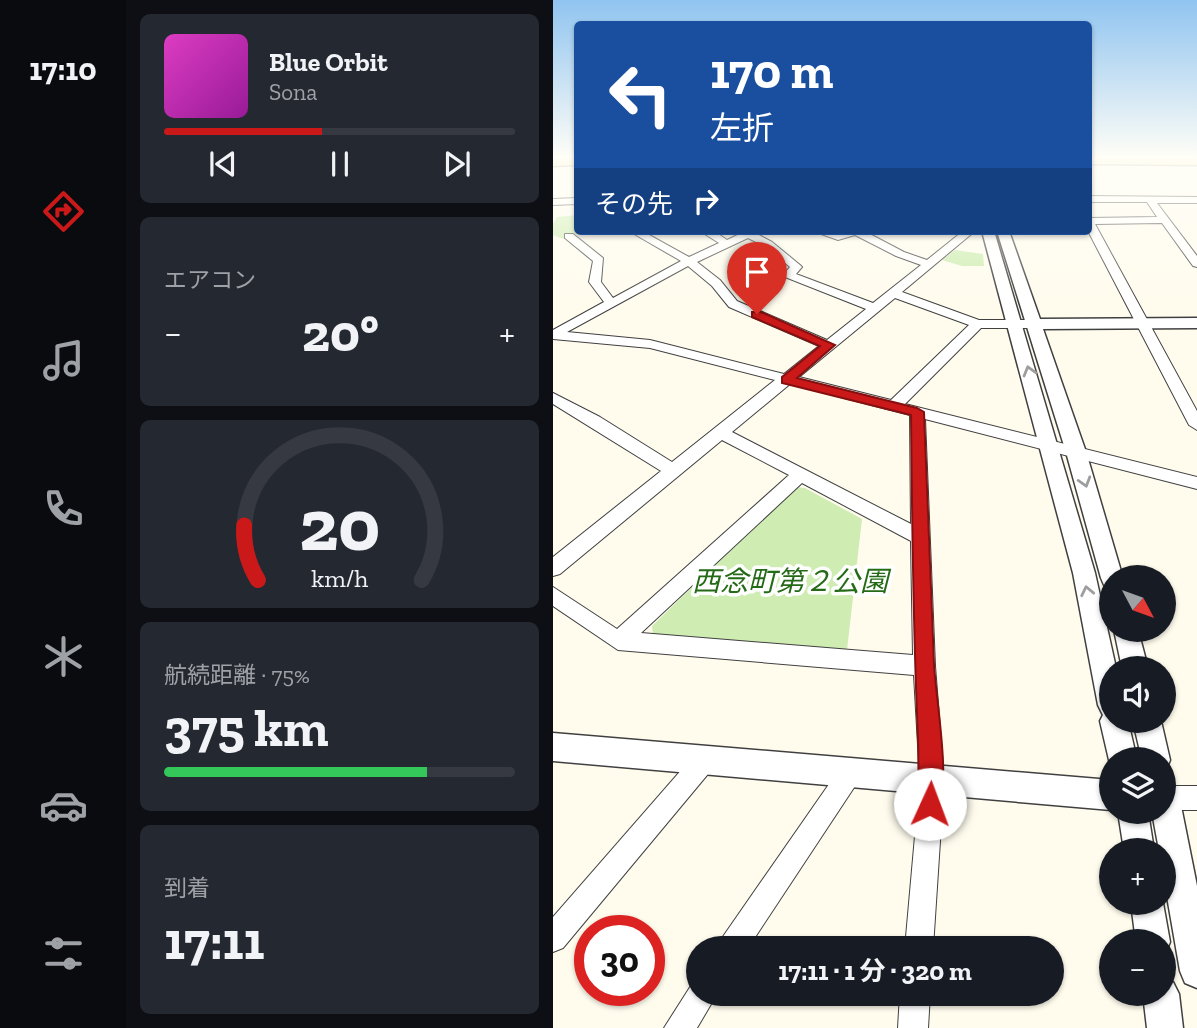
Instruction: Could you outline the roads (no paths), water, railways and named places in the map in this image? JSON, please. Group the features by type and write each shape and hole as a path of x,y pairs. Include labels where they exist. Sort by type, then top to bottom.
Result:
{"street":[{"path":"1155,207 1197,264"},
{"path":"1092,222 1165,220"},
{"path":"1092,228 1142,323 1192,407 1197,425"},
{"path":"574,234 563,237 599,260 595,282 611,303"},
{"path":"641,235 689,261 716,283 733,304 828,345"},
{"path":"716,235 721,237 725,244"},
{"path":"553,335 689,261 747,235"},
{"path":"755,235 796,267 789,275 875,308"},
{"path":"863,235 900,254 928,264"},
{"path":"553,568 965,235"},
{"path":"990,235 1076,452 1108,565"},
{"path":"1004,235 1050,445 1084,573 1101,656"},
{"path":"893,293 978,324 1197,323"},
{"path":"894,406 978,324"},
{"path":"553,335 650,344 1197,484"},
{"path":"553,398 674,471"},
{"path":"917,412 924,666 932,780 920,936"},
{"path":"722,433 922,538"},
{"path":"618,641 800,475"},
{"path":"553,595 618,641 924,666"},
{"path":"556,751 705,760 1099,794"},
{"path":"553,938 705,760"},
{"path":"741,936 851,772"},
{"path":"1176,798 1197,799"},
{"path":"1169,824 1197,971"},
{"path":"679,1028 694,1006"},
{"path":"913,1028 914,1006"},
{"path":"1162,1006 1165,1028"}],"park label":[{"name":"西念町第２公園","path":"790,581"}]}
